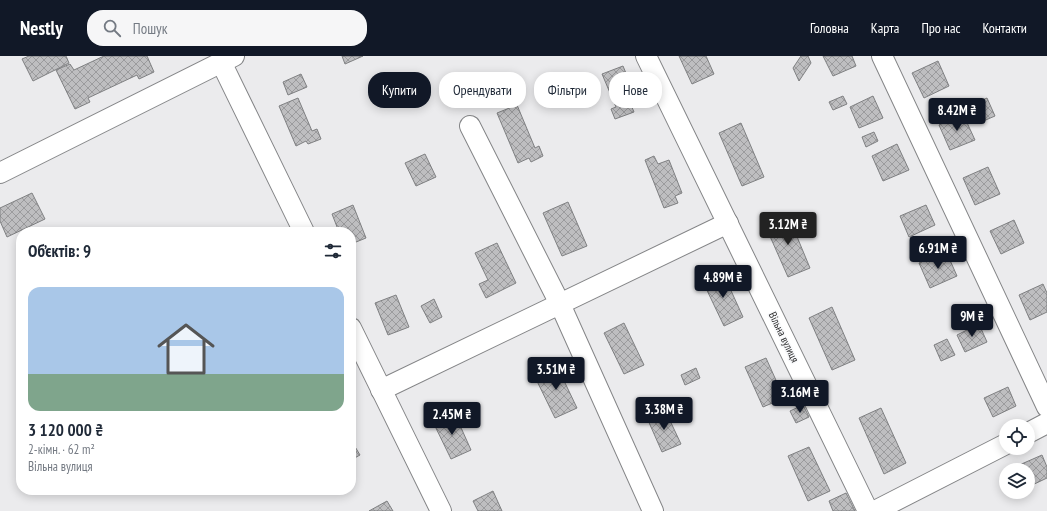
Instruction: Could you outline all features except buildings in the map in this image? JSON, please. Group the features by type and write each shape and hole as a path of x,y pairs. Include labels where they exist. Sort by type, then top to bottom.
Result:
{"street":[{"name":"Вільна вулиця","path":"646,56 868,511"},
{"path":"882,56 1047,407"},
{"path":"0,173 228,59 302,227"},
{"path":"470,126 560,304 653,511"},
{"path":"381,390 728,223"},
{"path":"356,338 441,511"},
{"path":"1035,429 1047,423"},
{"path":"875,511 999,448"}]}
